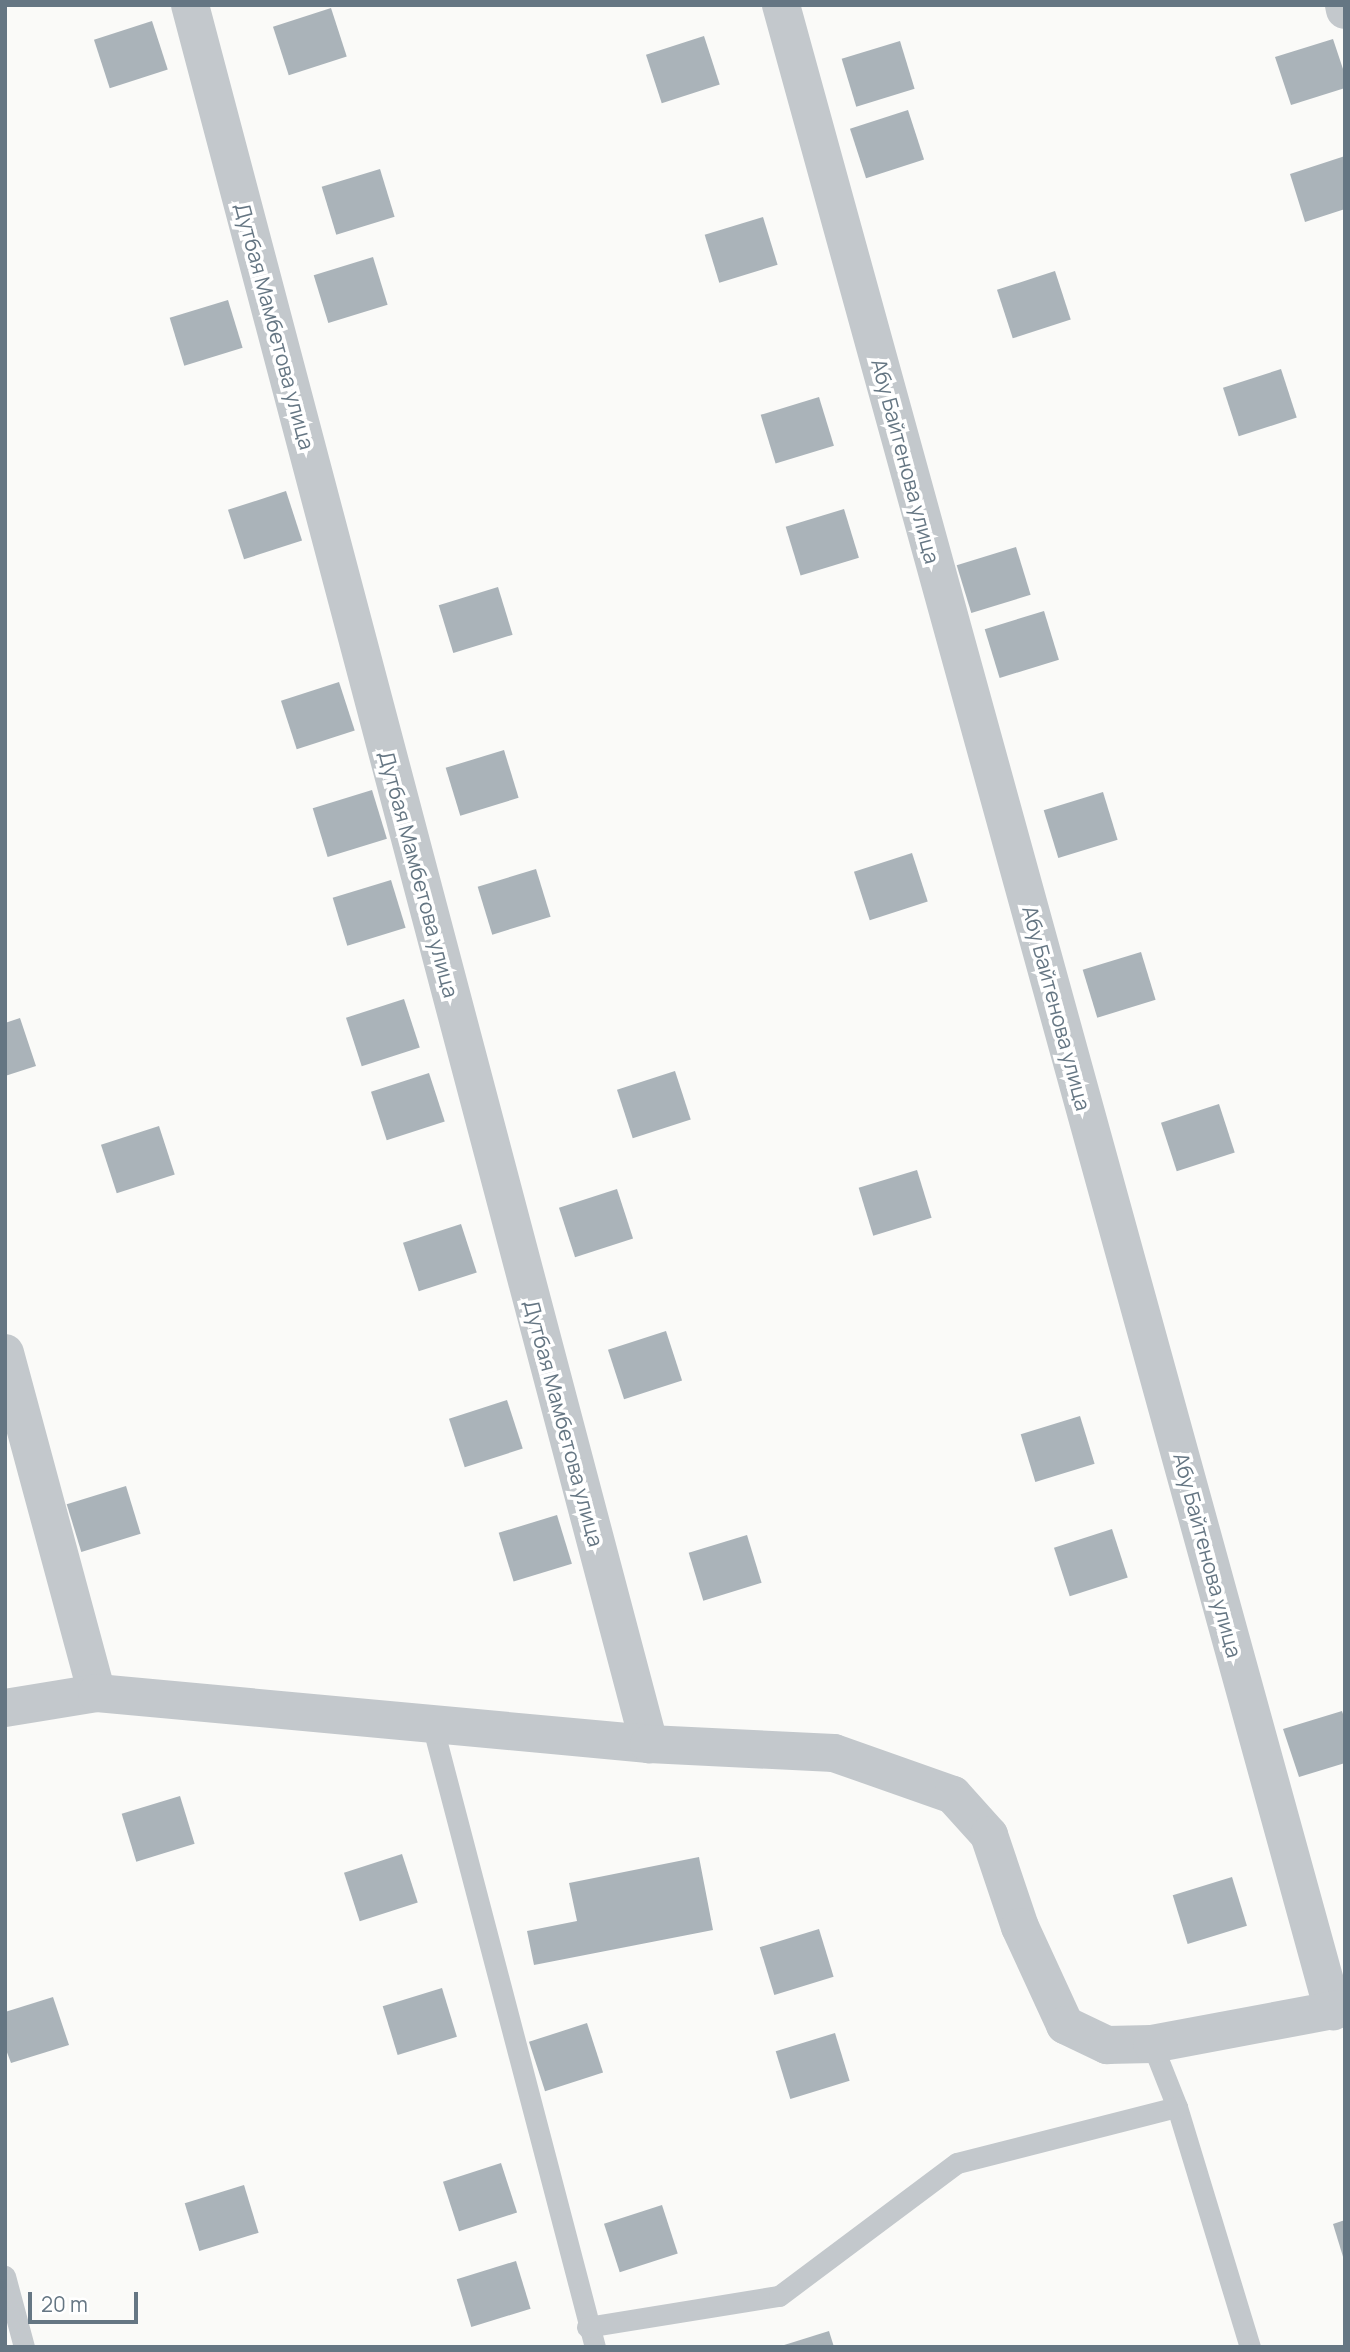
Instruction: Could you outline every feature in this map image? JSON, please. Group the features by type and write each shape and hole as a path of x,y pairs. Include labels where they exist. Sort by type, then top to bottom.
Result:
{"street":[{"name":"Дутбая Мамбетова улица","path":"190,5 649,1744"},
{"name":"Абу Байтенова улица","path":"781,5 1339,2009"},
{"path":"5,1353 97,1693"},
{"path":"5,1709 97,1693 649,1744 834,1753 953,1794 989,1835 1020,1927 1065,2025 1107,2045 1152,2044 1339,2009"}],"lane":[{"path":"432,1724 587,2327 595,2347"},
{"path":"1152,2044 1177,2107 1250,2347"},
{"path":"587,2327 779,2296 957,2163 1177,2107"},
{"path":"5,2276 24,2347"}],"building":[{"path":"331,8 347,57 289,75 273,27"},
{"path":"152,21 168,70 110,88 94,40"},
{"path":"704,36 720,85 662,103 646,55"},
{"path":"1333,39 1345,75 1345,88 1291,105 1275,57"},
{"path":"900,41 915,89 856,107 842,59"},
{"path":"908,110 924,159 866,178 850,129"},
{"path":"1345,156 1345,209 1305,222 1290,174"},
{"path":"380,169 395,217 336,235 322,187"},
{"path":"763,217 778,265 719,283 705,235"},
{"path":"373,257 388,305 328,323 314,275"},
{"path":"1055,271 1071,320 1013,338 997,290"},
{"path":"228,300 243,348 184,366 170,318"},
{"path":"1281,369 1297,418 1239,436 1223,388"},
{"path":"819,397 834,446 776,464 761,415"},
{"path":"286,491 302,540 244,559 228,510"},
{"path":"844,509 859,558 801,576 786,527"},
{"path":"1016,547 1031,595 971,613 957,565"},
{"path":"498,587 513,635 453,653 439,605"},
{"path":"1044,611 1059,660 1000,678 985,629"},
{"path":"339,682 355,731 297,749 281,701"},
{"path":"504,750 519,798 460,816 446,768"},
{"path":"372,790 387,839 328,857 313,808"},
{"path":"1103,792 1118,840 1058,858 1044,810"},
{"path":"912,853 928,902 870,920 854,872"},
{"path":"536,869 551,917 492,935 478,887"},
{"path":"391,880 406,928 347,946 333,898"},
{"path":"1141,952 1156,1000 1097,1018 1083,970"},
{"path":"404,999 420,1048 362,1066 346,1018"},
{"path":"20,1018 36,1066 5,1076 5,1023"},
{"path":"675,1071 691,1120 633,1138 617,1090"},
{"path":"429,1073 445,1122 387,1140 371,1092"},
{"path":"1219,1104 1235,1153 1177,1171 1161,1123"},
{"path":"159,1126 175,1175 117,1193 101,1145"},
{"path":"917,1170 932,1218 873,1236 859,1188"},
{"path":"617,1189 633,1238 575,1257 559,1208"},
{"path":"461,1224 477,1273 419,1291 403,1243"},
{"path":"666,1331 682,1380 624,1399 608,1350"},
{"path":"507,1400 523,1449 465,1467 449,1419"},
{"path":"1080,1416 1095,1464 1035,1482 1021,1434"},
{"path":"126,1486 141,1534 81,1552 67,1504"},
{"path":"557,1515 572,1564 514,1582 499,1533"},
{"path":"1112,1529 1128,1578 1070,1596 1054,1548"},
{"path":"747,1535 762,1583 703,1601 689,1553"},
{"path":"1342,1711 1345,1720 1345,1763 1299,1777 1283,1729"},
{"path":"180,1796 195,1844 136,1862 122,1814"},
{"path":"402,1854 418,1903 360,1921 344,1873"},
{"path":"699,1857 713,1930 534,1965 527,1931 577,1921 569,1883"},
{"path":"1232,1877 1247,1926 1188,1944 1173,1895"},
{"path":"819,1929 834,1977 774,1995 760,1947"},
{"path":"442,1988 457,2037 398,2055 383,2006"},
{"path":"53,1997 69,2045 11,2063 5,2047 5,2012"},
{"path":"587,2023 603,2072 545,2091 529,2042"},
{"path":"835,2033 850,2081 790,2099 776,2051"},
{"path":"501,2163 517,2212 459,2231 443,2182"},
{"path":"244,2185 259,2233 199,2251 185,2203"},
{"path":"662,2205 678,2254 620,2272 604,2224"},
{"path":"1345,2220 1345,2260 1344,2260 1333,2224"},
{"path":"516,2261 531,2309 471,2327 457,2279"},
{"path":"829,2331 834,2347 781,2347 781,2346"}]}
